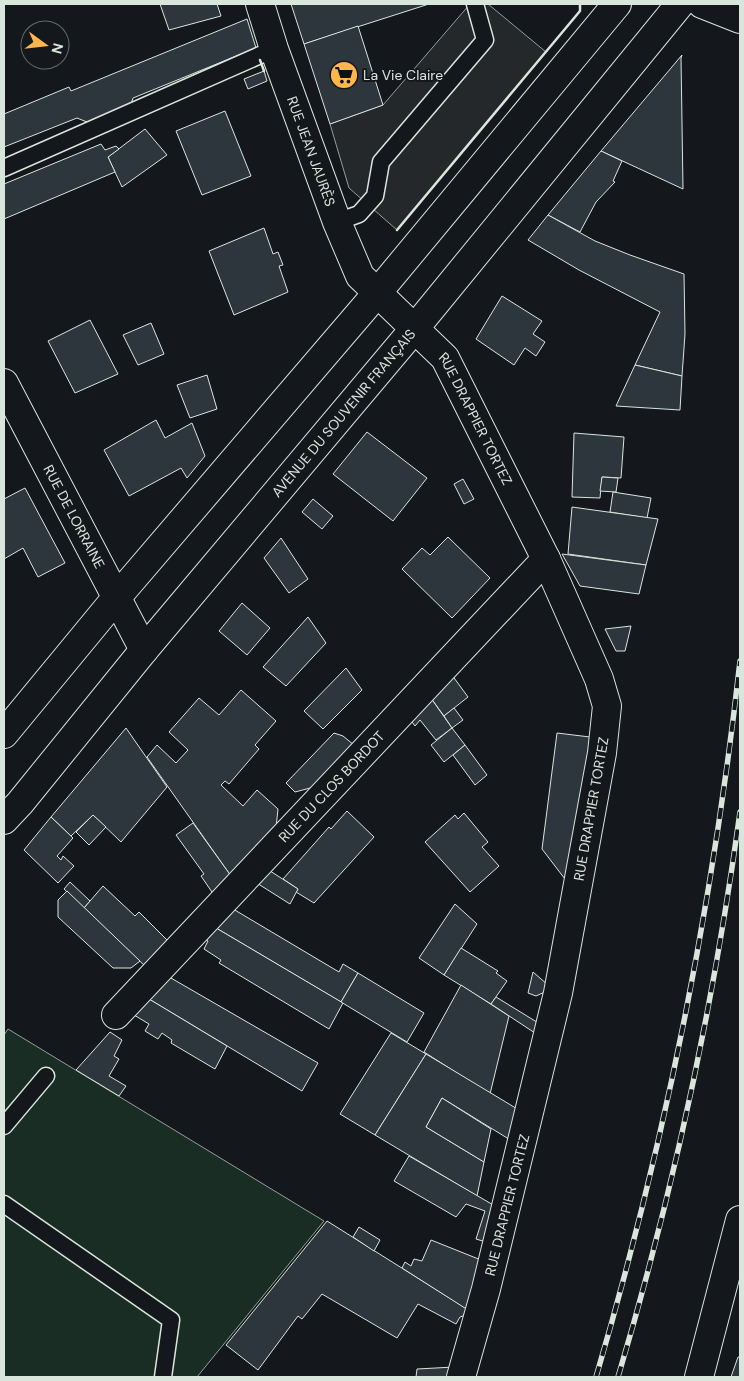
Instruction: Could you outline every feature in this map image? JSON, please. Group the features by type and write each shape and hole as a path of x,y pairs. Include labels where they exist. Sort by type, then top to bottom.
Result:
{"street":[{"name":"RUE JEAN JAURÈS","path":"260,4 274,49 337,222 360,276 378,292"},
{"path":"4,734 116,597 378,292 617,4"},
{"name":"AVENUE DU SOUVENIR FRANÇAIS","path":"4,820 414,328 680,4"},
{"path":"702,4 740,19"},
{"name":"RUE DRAPPIER TORTEZ","path":"378,292 446,358 546,559 598,679 607,706 602,753 558,993 486,1289 461,1377"},
{"name":"RUE DE LORRAINE","path":"4,383 144,650"},
{"name":"RUE DU CLOS BORDOT","path":"116,1015 546,559"},
{"path":"699,1377 740,1220"}],"lane":[{"path":"337,222 358,214 374,196 381,162 486,40 476,4"},
{"path":"4,168 274,49"},
{"path":"4,1126 46,1076"},
{"path":"4,1204 171,1320 163,1377"}],"green space":[{"path":"8,1029 324,1221 197,1377 4,1377 4,1035"}],"shaded area":[{"path":"470,4 488,4 546,52 397,230 349,188 330,124 383,105"}],"building":[{"path":"160,4 217,4 221,16 169,30"},
{"path":"291,4 429,4 304,44"},
{"path":"247,19 256,48 133,98 129,110 92,124 77,118 4,147 4,114 69,87 71,91"},
{"name":"La Vie Claire","path":"358,26 383,105 330,124 304,44"},
{"path":"682,55 681,58 683,189 601,151"},
{"path":"264,71 267,81 248,89 244,79"},
{"path":"225,111 251,176 202,195 176,131"},
{"path":"145,129 167,155 122,187 108,157"},
{"path":"101,144 105,150 116,146 119,149 108,157 115,172 4,219 4,184"},
{"path":"601,151 622,161 613,181 615,182 596,202 580,232 548,215"},
{"path":"548,215 595,241 684,274 685,334 682,376 635,365 660,312 579,270 528,240"},
{"path":"264,228 273,254 278,252 283,265 279,266 288,292 234,315 209,251"},
{"path":"502,296 542,321 533,334 545,342 536,356 525,348 514,365 476,339"},
{"path":"90,320 118,374 75,393 48,341"},
{"path":"151,323 164,354 138,365 123,335"},
{"path":"635,365 682,376 680,410 616,406"},
{"path":"207,375 217,409 190,418 177,385"},
{"path":"156,420 165,438 192,423 205,456 187,478 181,468 129,496 104,450"},
{"path":"367,432 427,478 393,521 333,474"},
{"path":"574,433 624,437 621,478 602,477 600,498 572,497"},
{"path":"602,477 618,478 616,492 600,491"},
{"path":"463,479 474,499 464,504 454,484"},
{"path":"25,488 65,563 38,577 23,548 4,559 4,499"},
{"path":"613,492 651,498 647,518 610,512"},
{"path":"313,499 333,516 322,529 302,512"},
{"path":"572,507 658,519 646,565 568,554"},
{"path":"448,537 490,578 452,618 402,569 422,548 430,555"},
{"path":"281,538 308,579 289,593 264,558"},
{"path":"562,554 646,565 639,594 580,586"},
{"path":"242,603 270,628 247,655 219,631"},
{"path":"308,617 326,643 286,686 263,667"},
{"path":"631,626 625,651 616,651 605,629"},
{"path":"346,668 362,690 323,729 304,711"},
{"path":"449,671 468,697 444,716 428,694"},
{"path":"241,690 276,721 255,745 259,749 229,784 225,781 221,785 243,806 257,790 278,809 276,828 231,876 147,757 157,745 176,763 188,750 169,732 199,698 219,715"},
{"path":"428,694 452,728 436,740 420,720 415,726 407,715"},
{"path":"454,708 463,720 452,728 444,716"},
{"path":"126,728 167,787 121,842 93,815 71,836 51,817"},
{"path":"452,728 465,745 444,762 431,745"},
{"path":"334,733 343,736 354,745 314,787 295,792 286,783"},
{"path":"557,733 590,737 580,820 568,883 542,849"},
{"path":"465,745 487,775 475,785 453,755"},
{"path":"347,811 374,837 314,903 296,892 298,889 283,879 329,827 331,829"},
{"path":"464,813 488,842 482,847 499,866 470,892 425,842 455,815 458,819"},
{"path":"93,815 106,827 89,845 76,832"},
{"path":"51,817 73,838 57,856 61,860 63,856 74,866 58,883 24,850"},
{"path":"193,823 231,876 214,895 201,876 204,874 176,835"},
{"path":"264,867 298,889 290,904 252,880"},
{"path":"70,882 90,901 84,908 64,889"},
{"path":"103,886 135,916 139,912 170,943 146,967 84,908"},
{"path":"67,891 140,961 131,968 113,968 58,917 58,900"},
{"path":"455,904 477,924 444,975 419,958"},
{"path":"228,906 339,972 343,964 358,973 341,1002 211,925"},
{"path":"211,925 343,1003 329,1029 219,963 221,960 204,949 208,941 200,936"},
{"path":"461,948 498,971 496,973 507,981 491,1004 444,975"},
{"path":"533,972 548,985 547,991 536,996 528,993"},
{"path":"358,973 424,1013 407,1042 341,1002"},
{"path":"164,974 318,1063 302,1091 144,996"},
{"path":"461,985 509,1016 490,1094 424,1052"},
{"path":"144,996 227,1046 215,1069 171,1043 172,1040 162,1033 158,1039 145,1031 149,1024 129,1012"},
{"path":"496,997 540,1024 538,1035 491,1004"},
{"path":"110,1032 122,1040 114,1056 119,1059 109,1076 126,1086 119,1096 76,1070"},
{"path":"391,1033 426,1054 375,1135 340,1114"},
{"path":"426,1054 519,1110 512,1141 442,1098 426,1127 484,1162 477,1196 375,1135"},
{"path":"442,1098 491,1129 484,1162 426,1127"},
{"path":"409,1156 495,1206 486,1242 476,1239 485,1211 466,1204 456,1217 394,1181"},
{"path":"327,1221 467,1309 463,1316 460,1317 456,1324 418,1304 397,1338 322,1294 302,1319 298,1316 258,1370 226,1345"},
{"path":"359,1227 380,1240 374,1251 353,1237"},
{"path":"431,1240 481,1260 468,1310 402,1268 405,1262 411,1266 414,1259 422,1261"},
{"path":"738,1357 740,1357 740,1377 731,1377"},
{"path":"454,1367 451,1377 416,1377 417,1369"}],"railway":[{"path":"596,1377 644,1201 684,1022 716,842 740,661"},
{"path":"618,1377 657,1238 690,1097 718,955 740,812"}],"wall":[{"path":"397,230 580,11 580,4"},
{"path":"260,60 264,71"}],"place":[{"name":"La Vie Claire","path":"344,75"}]}
